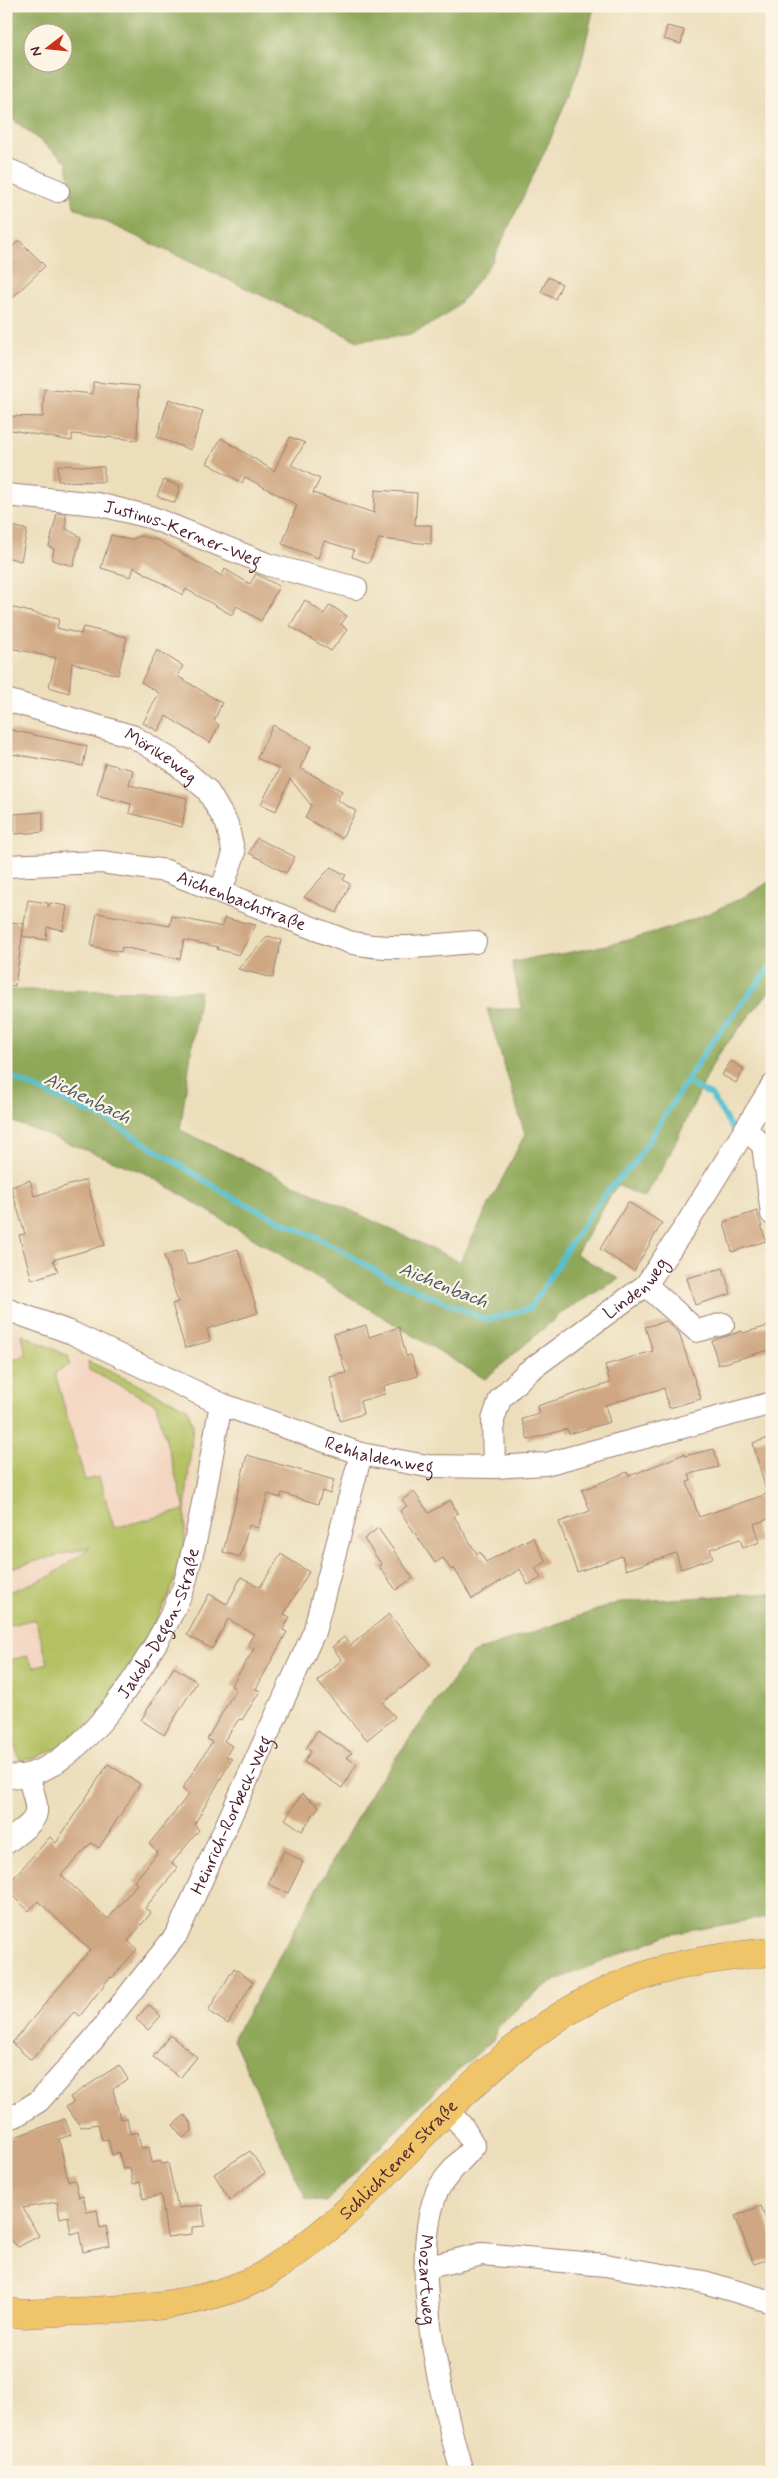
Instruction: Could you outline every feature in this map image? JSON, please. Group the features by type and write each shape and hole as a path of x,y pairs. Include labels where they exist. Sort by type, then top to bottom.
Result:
{"main road":[{"name":"Schlichtener Straße","path":"6,2312 24,2314 161,2306 216,2295 260,2277 321,2236 378,2182 446,2109 514,2047 586,2000 672,1968 726,1956 772,1952"}],"street":[{"path":"6,169 58,191"},
{"name":"Justinus-Kerner-Weg","path":"6,495 98,504 150,517 269,565 356,588"},
{"name":"Mörikeweg","path":"6,700 132,736 172,760 207,790 228,824 234,854 222,891"},
{"name":"Aichenbachstraße","path":"6,866 101,862 166,871 222,891 310,928 372,948 475,942"},
{"name":"Lindenweg","path":"494,1467 493,1420 500,1398 526,1374 588,1343 714,1196 746,1130 772,1086"},
{"path":"746,1130 763,1145 772,1214"},
{"path":"632,1290 697,1330 723,1324"},
{"name":"Rehhaldenweg","path":"6,1309 72,1333 221,1404 361,1454 427,1466 494,1467 546,1464 772,1403"},
{"name":"Jakob-Degen-Straße","path":"17,1776 68,1756 102,1722 150,1657 184,1586 201,1516 221,1404"},
{"name":"Heinrich-Rorbeck-Weg","path":"6,2118 15,2116 39,2101 93,2040 177,1934 314,1632 361,1454"},
{"path":"6,1843 34,1821 37,1808 17,1776"},
{"name":"Mozartweg","path":"446,2109 463,2127 474,2146 436,2192 427,2226 425,2268 434,2344 450,2430 462,2472"},
{"path":"425,2268 482,2254 605,2265 704,2282 772,2302"}],"shaded area":[{"path":"6,1328 31,1336 187,1408 193,1425 193,1467 192,1519 181,1565 32,1759 6,1762"}],"green space":[{"path":"6,6 594,6 581,64 551,138 493,260 466,296 445,316 412,334 358,341 74,207 67,162 6,114"},
{"path":"772,879 772,988 717,1056 664,1166 644,1198 617,1185 576,1254 619,1279 565,1310 485,1379 147,1174 6,1119 6,990 200,991 180,1130 460,1262 525,1134 487,1009 521,1009 512,962 593,948 646,935 697,918 735,901"},
{"path":"22,1334 68,1356 70,1364 55,1373 85,1480 99,1477 114,1528 185,1510 185,1550 168,1598 125,1678 91,1723 65,1745 32,1759 20,1760 8,1728 13,1725 6,1706 6,1661 27,1656 34,1667 48,1663 35,1619 6,1626 6,1593 51,1576 90,1547 6,1569 6,1392 13,1390 10,1379 6,1379 6,1362 26,1355"},
{"path":"88,1361 187,1408 193,1425 185,1510 156,1404 89,1370"},
{"path":"772,1593 772,1916 667,1935 551,1982 498,2026 493,2040 438,2088 326,2202 306,2199 233,2039 373,1789 472,1653 620,1602"}],"building":[{"path":"667,26 684,30 681,44 664,39"},
{"path":"19,240 45,266 6,304 6,253"},
{"path":"548,277 562,284 555,299 541,292"},
{"path":"93,382 139,386 137,440 72,434 72,441 6,429 6,416 43,417 44,389 93,394"},
{"path":"169,399 203,411 191,450 157,437"},
{"path":"290,437 305,443 291,465 320,479 313,493 374,513 375,490 417,493 415,525 431,525 431,544 379,539 369,563 352,557 354,550 324,541 318,558 282,544 297,505 245,477 242,483 207,463 221,438 274,471"},
{"path":"58,465 104,467 104,482 58,481"},
{"path":"164,480 180,486 175,503 157,496"},
{"path":"57,513 66,514 66,529 81,537 73,566 52,560 54,549 49,547"},
{"path":"6,524 27,530 21,561 6,557"},
{"path":"111,535 130,540 140,536 157,540 222,576 225,569 250,584 256,574 279,586 261,621 237,606 232,615 186,589 183,595 134,567 131,577 101,568"},
{"path":"305,600 324,614 330,605 347,616 341,624 347,630 331,651 290,626"},
{"path":"6,606 59,619 57,628 81,634 83,627 127,637 118,675 72,663 69,693 49,687 56,658 6,647"},
{"path":"157,650 183,666 177,676 222,703 214,721 219,725 210,743 166,716 158,731 143,723 159,693 141,682"},
{"path":"273,725 311,746 300,768 342,791 337,800 356,811 342,838 305,818 311,805 290,779 276,811 261,804 279,769 257,758"},
{"path":"6,729 87,746 83,766 6,753"},
{"path":"105,763 133,770 129,785 187,798 182,827 129,813 131,804 97,795"},
{"path":"43,812 43,832 15,834 14,814"},
{"path":"257,838 295,857 286,873 249,853"},
{"path":"331,867 346,875 343,880 350,884 337,913 304,897"},
{"path":"28,900 48,903 48,907 50,903 67,906 63,930 47,927 46,940 22,936"},
{"path":"97,913 170,926 172,916 222,927 224,918 256,925 239,955 217,949 218,947 184,940 180,959 122,947 121,952 91,946"},
{"path":"6,921 24,924 15,986 6,985"},
{"path":"268,936 281,940 273,978 238,969"},
{"path":"731,1061 744,1069 736,1083 722,1075"},
{"path":"30,1180 34,1196 86,1180 105,1245 53,1260 58,1271 32,1280 19,1235 25,1234 11,1187"},
{"path":"628,1202 662,1223 634,1271 600,1249"},
{"path":"757,1211 766,1241 732,1252 724,1222"},
{"path":"238,1249 258,1313 207,1329 210,1341 185,1348 172,1304 178,1302 164,1255 183,1250 187,1265"},
{"path":"723,1268 731,1294 695,1305 687,1278"},
{"path":"666,1321 679,1333 701,1399 669,1408 664,1388 605,1405 610,1422 569,1434 567,1429 528,1440 522,1419 539,1414 537,1406 610,1383 605,1365 653,1351 645,1327"},
{"path":"366,1325 369,1337 399,1327 406,1356 411,1355 418,1376 384,1386 385,1394 360,1401 363,1414 340,1421 330,1377 346,1373 334,1334"},
{"path":"772,1325 772,1349 718,1365 712,1341 742,1331 743,1333"},
{"path":"772,1437 772,1518 754,1524 760,1542 743,1548 740,1539 710,1549 713,1558 681,1569 676,1553 626,1570 622,1556 577,1572 559,1522 590,1511 582,1490 627,1472 629,1476 684,1454 684,1456 714,1449 719,1467 689,1474 691,1481 687,1482 699,1517 767,1494 753,1443"},
{"path":"247,1455 334,1480 330,1494 322,1491 318,1504 282,1493 281,1498 268,1494 258,1528 249,1525 240,1557 223,1552"},
{"path":"414,1492 429,1513 450,1500 458,1513 454,1516 477,1554 480,1552 486,1562 533,1537 546,1562 535,1568 541,1578 528,1585 520,1569 472,1599 454,1568 451,1570 443,1558 435,1563 400,1511 407,1506 402,1500"},
{"path":"378,1528 413,1578 396,1590 379,1566 382,1565 364,1539"},
{"path":"281,1554 309,1572 284,1614 290,1617 283,1630 287,1632 256,1689 260,1691 242,1720 239,1719 224,1741 232,1746 226,1756 232,1759 194,1825 199,1830 172,1863 178,1868 145,1908 151,1913 128,1941 137,1949 112,1978 110,1977 80,2016 74,2012 31,2060 12,2043 90,1950 38,1901 29,1911 6,1890 6,1886 50,1837 56,1843 108,1764 140,1784 99,1848 91,1843 61,1875 108,1919 137,1884 134,1882 158,1852 149,1844 189,1794 182,1789 212,1742 207,1739 236,1689 231,1686 254,1649 247,1645 254,1634 228,1619 212,1649 187,1635 209,1594 227,1604 241,1577 260,1587"},
{"path":"389,1614 430,1665 383,1703 395,1717 367,1740 317,1681 342,1660 332,1647 344,1637 351,1645"},
{"path":"174,1667 197,1682 164,1735 141,1720"},
{"path":"317,1731 352,1753 346,1757 357,1764 342,1788 304,1762 311,1751 306,1749"},
{"path":"302,1794 319,1806 302,1831 285,1819"},
{"path":"284,1851 303,1862 288,1893 268,1884"},
{"path":"234,1968 253,1982 228,2024 208,2011"},
{"path":"148,2005 161,2016 148,2030 136,2019"},
{"path":"170,2035 197,2057 180,2078 153,2057"},
{"path":"119,2065 128,2079 113,2089 120,2119 127,2118 130,2134 138,2132 141,2148 149,2147 152,2163 161,2161 161,2164 168,2163 178,2208 202,2205 205,2226 192,2227 192,2234 167,2237 161,2195 143,2199 140,2182 133,2184 130,2168 123,2169 119,2153 112,2155 108,2139 102,2140 98,2124 81,2127 66,2107 73,2102 70,2097"},
{"path":"185,2115 191,2123 192,2131 183,2138 173,2125"},
{"path":"65,2119 71,2135 59,2139 68,2181 75,2180 79,2197 83,2196 87,2212 97,2210 100,2228 106,2226 110,2246 83,2252 79,2232 71,2234 68,2216 60,2218 57,2202 23,2208 39,2236 18,2247 12,2241 6,2243 6,2140"},
{"path":"250,2151 265,2173 230,2200 214,2174"},
{"path":"761,2206 772,2234 772,2258 754,2264 735,2216"}],"waterway":[{"name":"Aichenbach","path":"6,1075 111,1122 233,1198 334,1246 386,1277 487,1320 530,1308 590,1214 603,1196 634,1164 708,1047 772,965"},
{"path":"687,1083 711,1095 733,1130"}]}
